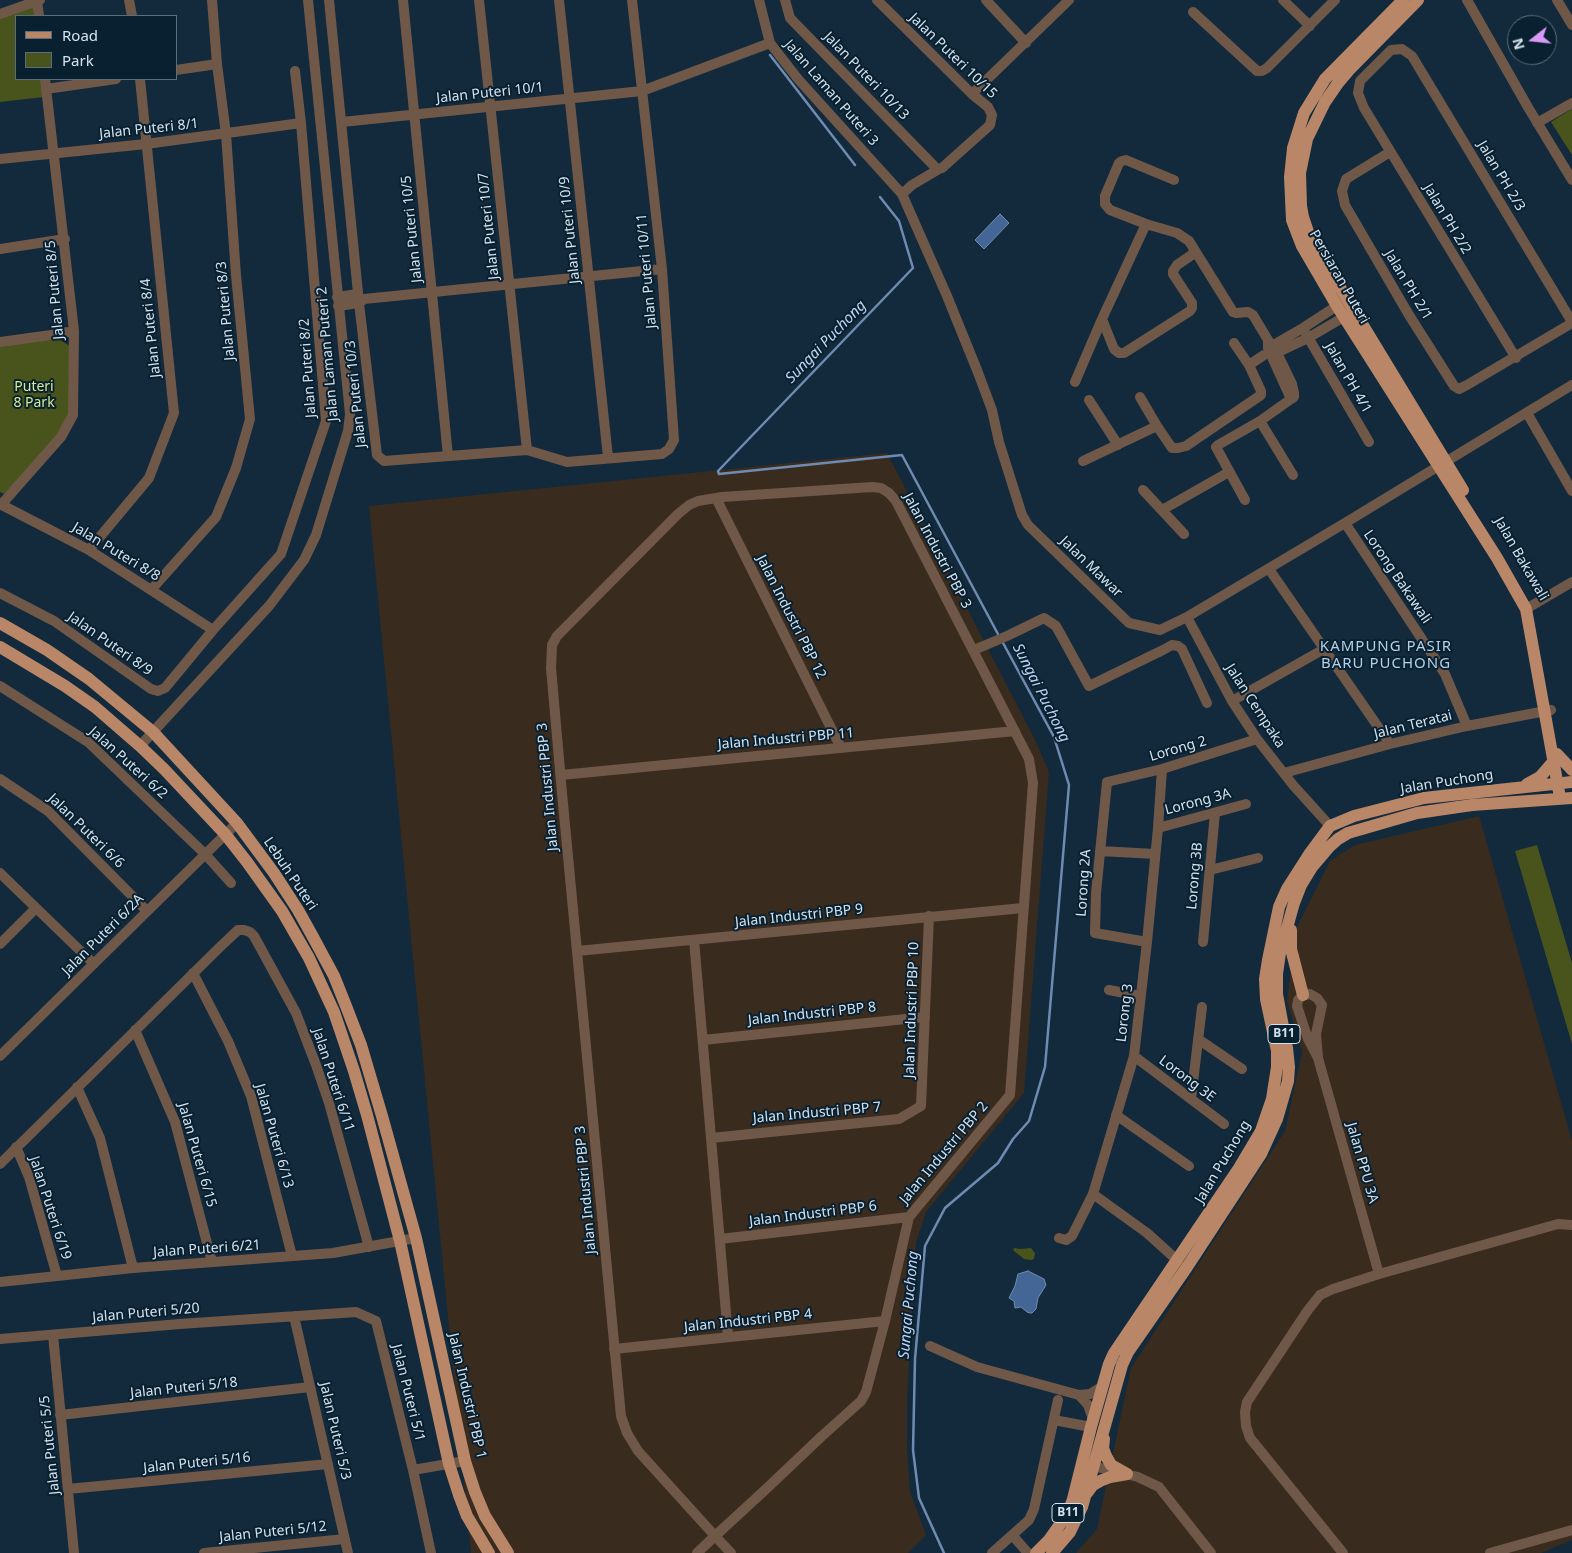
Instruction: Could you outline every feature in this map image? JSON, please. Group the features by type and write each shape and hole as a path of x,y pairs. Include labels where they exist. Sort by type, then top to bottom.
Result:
{"main road":[{"name":"Persiaran Puteri","path":"1403,0 1325,79 1304,114 1293,148 1290,176 1292,220 1302,246 1346,308 1442,464"},
{"name":"Persiaran Puteri","path":"1346,308 1310,238 1303,217 1300,174 1307,139 1325,102 1338,83 1418,0"},
{"name":"Jalan Bakawali","path":"1442,464 1497,558 1536,618 1555,758 1564,783 1566,798"},
{"name":"Lebuh Puteri","path":"0,623 47,650 89,679 153,732 237,823 274,874 298,910 334,976 360,1044 416,1238"},
{"name":"Lebuh Puteri","path":"0,647 72,691 140,746 180,784 225,834 282,911 309,958 334,1012 354,1071 395,1242"},
{"path":"1520,787 1540,777 1555,758 1572,770"},
{"name":"Jalan Puchong","path":"1056,1551 1070,1532 1087,1493 1088,1465 1103,1386 1114,1353 1178,1261 1261,1131 1274,1093 1278,1067 1277,1051 1266,999 1265,979 1268,960 1279,907 1287,889 1310,853 1330,826 1354,816 1424,798 1564,783"},
{"name":"Jalan Puchong","path":"1097,1423 1128,1352 1261,1154 1278,1119 1288,1081 1288,1067 1287,1048 1277,994 1277,974 1280,952 1294,903 1301,885 1312,866 1329,847 1348,833 1417,813 1472,805 1566,798"},
{"path":"1294,903 1290,949 1303,996"},
{"name":"Jalan Industri PBP 1","path":"416,1238 465,1461 485,1516 508,1553"},
{"path":"395,1242 449,1464 467,1516 489,1553"},
{"path":"1097,1423 1103,1448 1111,1465 1127,1474"},
{"name":"Jalan Puchong","path":"1036,1553 1049,1540 1068,1513 1088,1465"},
{"path":"1087,1493 1093,1485 1100,1481 1127,1474"}],"street":[{"path":"0,14 38,0 38,15"},
{"path":"129,0 132,15"},
{"name":"Jalan Puteri 8/3","path":"152,590 216,517 236,468 250,419 236,275 226,134 217,64 212,0"},
{"name":"Jalan Laman Puteri 2","path":"140,746 269,606 304,560 316,535 348,431 350,414 308,0"},
{"name":"Jalan Puteri 10/3","path":"329,0 376,455 384,461 527,450 567,462 608,457 662,454 669,449"},
{"name":"Jalan Puteri 10/5","path":"402,0 448,456"},
{"name":"Jalan Puteri 10/7","path":"479,0 527,450"},
{"name":"Jalan Puteri 10/9","path":"560,0 608,457"},
{"name":"Jalan Puteri 10/11","path":"632,0 662,269 674,440 669,449"},
{"name":"Jalan Laman Puteri 3","path":"759,0 770,43 798,79 902,194"},
{"name":"Jalan Puteri 10/13","path":"786,0 790,18 937,167"},
{"name":"Jalan Puteri 10/15","path":"877,0 972,94 988,107 992,115 990,125 945,167 937,167"},
{"path":"986,0 1026,43"},
{"path":"972,94 1069,0"},
{"path":"1283,0 1310,26"},
{"path":"1193,12 1257,71 1262,71 1335,0"},
{"path":"1468,0 1537,124 1572,180"},
{"path":"1556,0 1572,25"},
{"name":"Jalan Puteri 10/1","path":"342,122 642,91 770,43"},
{"name":"Jalan PH 2/3","path":"1358,93 1360,81 1391,50 1402,49 1412,56 1572,322"},
{"path":"178,70 217,64"},
{"name":"Jalan Puteri 8/2","path":"213,630 281,554 326,421 295,71"},
{"path":"46,84 102,80"},
{"name":"Jalan Puteri 8/4","path":"89,550 149,478 174,413 140,80"},
{"name":"Jalan Puteri 8/5","path":"0,504 61,438 73,415 74,331 46,84"},
{"name":"Jalan PH 2/2","path":"1358,93 1364,108 1390,152 1516,358"},
{"path":"1537,124 1572,103"},
{"name":"Jalan Puteri 8/1","path":"0,159 146,144 301,124"},
{"name":"Jalan PH 2/1","path":"1390,152 1346,179 1342,191 1345,205 1409,315 1454,386 1459,389 1516,358"},
{"path":"1174,180 1126,160 1119,164 1104,196 1105,204 1110,210 1146,224 1177,233 1189,242 1233,312 1248,312 1253,315 1293,388 1294,397 1292,399 1216,448 1245,500"},
{"path":"902,194 937,167"},
{"name":"Jalan Mawar","path":"902,194 978,370 992,410 999,442 1022,515 1028,525 1129,623 1160,630 1187,617 1345,524 1572,385"},
{"path":"1075,382 1146,224"},
{"path":"0,249 65,240"},
{"path":"1102,319 1114,349 1119,353 1124,352 1190,311 1192,303 1173,274 1173,271 1177,265 1196,252"},
{"path":"338,301 662,269"},
{"path":"1249,365 1270,349 1306,333 1346,308"},
{"path":"1516,358 1572,322"},
{"path":"0,342 74,331"},
{"name":"Jalan PH 4/1","path":"1306,333 1369,442"},
{"path":"1140,397 1156,426 1172,448 1186,446 1261,395 1249,365 1234,342"},
{"path":"1089,400 1118,445"},
{"path":"1527,413 1569,478 1572,492"},
{"path":"1260,421 1292,475"},
{"path":"1083,461 1156,426"},
{"path":"1162,510 1230,472"},
{"name":"Jalan Industri PBP 3","path":"730,1553 632,1444 621,1416 560,775 551,668 552,645 557,636 689,505 698,501 716,498 872,486 889,492 896,501 1015,731"},
{"path":"1143,490 1184,534"},
{"name":"Jalan Industri PBP 12","path":"716,498 841,748"},
{"name":"Jalan Puteri 8/8","path":"0,504 89,550 213,630"},
{"name":"Lorong Bakawali","path":"1345,524 1445,674 1467,726"},
{"path":"1269,569 1390,744"},
{"path":"1529,607 1572,582"},
{"name":"Jalan Puteri 8/9","path":"0,593 54,621 158,692 165,688 213,630"},
{"name":"Jalan Cempaka","path":"1187,617 1232,701 1257,739 1292,785 1330,826"},
{"path":"974,650 1044,618 1056,626 1089,686 1172,645 1178,646 1182,649 1207,703"},
{"path":"1232,701 1324,649"},
{"name":"Jalan Puteri 6/2","path":"0,686 88,742 205,854 231,883"},
{"name":"Jalan Teratai","path":"1284,773 1390,744 1548,710"},
{"name":"Jalan Industri PBP 11","path":"560,775 1015,731"},
{"name":"Jalan Industri PBP 2","path":"697,1553 861,1400 866,1392 885,1321 908,1217 1010,1095 1032,783 1029,759 1015,731"},
{"name":"Lorong 2","path":"1107,782 1162,768 1257,739"},
{"name":"Lorong 3","path":"1058,1238 1066,1240 1072,1236 1093,1194 1134,1056 1147,942 1162,768"},
{"name":"Jalan Puteri 6/6","path":"0,778 48,810 147,911"},
{"name":"Lorong 2A","path":"1107,782 1100,851 1095,933 1147,942"},
{"name":"Lorong 3A","path":"1158,828 1246,804"},
{"name":"Lorong 3B","path":"1203,942 1215,812"},
{"name":"Jalan Puteri 6/2A","path":"0,1056 237,823"},
{"path":"1100,851 1155,854"},
{"path":"1210,870 1258,858"},
{"path":"0,873 94,964"},
{"path":"0,944 36,908"},
{"name":"Jalan Industri PBP 9","path":"577,952 1023,908"},
{"name":"Jalan Industri PBP 10","path":"921,1106 929,916"},
{"name":"Jalan Puteri 6/11","path":"193,973 238,930 250,932 254,936 296,1013 329,1103 374,1246"},
{"path":"694,940 728,1336"},
{"path":"0,1164 193,973"},
{"name":"Jalan Puteri 6/13","path":"193,973 228,1041 250,1096 292,1256"},
{"path":"1108,990 1140,996"},
{"name":"Jalan PPU 3A","path":"1318,1058 1308,1039 1297,1006 1298,1000 1310,994 1317,998 1322,1005 1316,1034 1318,1058 1379,1274"},
{"path":"1191,1099 1202,1007"},
{"name":"Jalan Industri PBP 8","path":"703,1040 925,1017"},
{"name":"Jalan Puteri 6/15","path":"135,1030 175,1122 212,1262"},
{"path":"1198,1039 1242,1069"},
{"name":"Lorong 3E","path":"1134,1056 1224,1124"},
{"path":"77,1087 100,1138 133,1268"},
{"name":"Jalan Industri PBP 7","path":"711,1138 899,1120 921,1106"},
{"path":"1116,1116 1189,1166"},
{"name":"Jalan Puteri 6/19","path":"16,1148 29,1177 57,1276"},
{"path":"1093,1194 1147,1233 1178,1261"},
{"name":"Jalan Industri PBP 6","path":"720,1239 908,1217"},
{"path":"1342,1553 1250,1438 1246,1426 1245,1412 1247,1402 1308,1310 1320,1295 1379,1274 1558,1224 1572,1226"},
{"name":"Jalan Puteri 6/21","path":"0,1282 133,1268 334,1253 416,1238"},
{"name":"Jalan Puteri 5/1","path":"294,1316 356,1312 376,1321 413,1470 431,1553"},
{"name":"Jalan Puteri 5/20","path":"0,1339 294,1316"},
{"name":"Jalan Puteri 5/3","path":"294,1316 348,1553"},
{"name":"Jalan Industri PBP 4","path":"614,1349 885,1321"},
{"name":"Jalan Puteri 5/5","path":"53,1335 74,1553"},
{"path":"930,1346 978,1367 1079,1395 1090,1394 1103,1386"},
{"name":"Jalan Puteri 5/18","path":"60,1415 310,1387"},
{"path":"1079,1395 1088,1405 1097,1423"},
{"path":"992,1553 1029,1520 1034,1509 1058,1400"},
{"path":"1054,1420 1097,1423"},
{"path":"413,1470 465,1461"},
{"name":"Jalan Puteri 5/16","path":"68,1489 328,1464"},
{"path":"1088,1465 1138,1476 1159,1487 1211,1553"},
{"path":"1490,1553 1572,1530"},
{"path":"1013,1536 1028,1553"},
{"name":"Jalan Puteri 5/12","path":"204,1553 345,1539"}],"shaded area":[{"path":"887,453 1035,740 1049,772 1024,1093 926,1212 916,1242 907,1399 907,1448 910,1492 926,1535 908,1553 471,1553 369,506"},
{"path":"1479,816 1572,1141 1572,1540 1541,1553 1076,1553 1097,1529 1131,1368 1285,1131 1302,1052 1287,1001 1296,929 1330,861 1355,845"}],"green space":[{"path":"34,5 36,15 15,15 15,80 42,80 44,97 0,102 0,17"},
{"path":"1572,109 1572,155 1551,122"},
{"name":"Puteri 8 Park","path":"57,338 70,346 69,414 57,437 4,494 0,492 0,344"},
{"path":"1537,845 1572,963 1572,1044 1515,851"},
{"path":"1031,1248 1035,1253 1034,1259 1024,1259 1014,1251 1013,1249"}],"water":[{"path":"1000,214 1009,223 984,249 975,240"},
{"path":"1028,1271 1044,1279 1046,1285 1038,1298 1036,1309 1032,1313 1027,1312 1021,1307 1015,1308 1014,1301 1009,1298 1018,1274"}],"waterway":[{"name":"Sungai Puchong","path":"770,55 855,165"},
{"name":"Sungai Puchong","path":"880,197 899,221 913,268 718,471 719,474 902,455 999,636"},
{"name":"Sungai Puchong","path":"944,1553 919,1498 913,1450 915,1359 925,1246 945,1208 998,1163 1013,1139 1029,1121 1045,1067 1069,785 1054,737 1002,641"}],"district":[{"name":"KAMPUNG PASIR BARU PUCHONG","path":"1386,656"}]}
